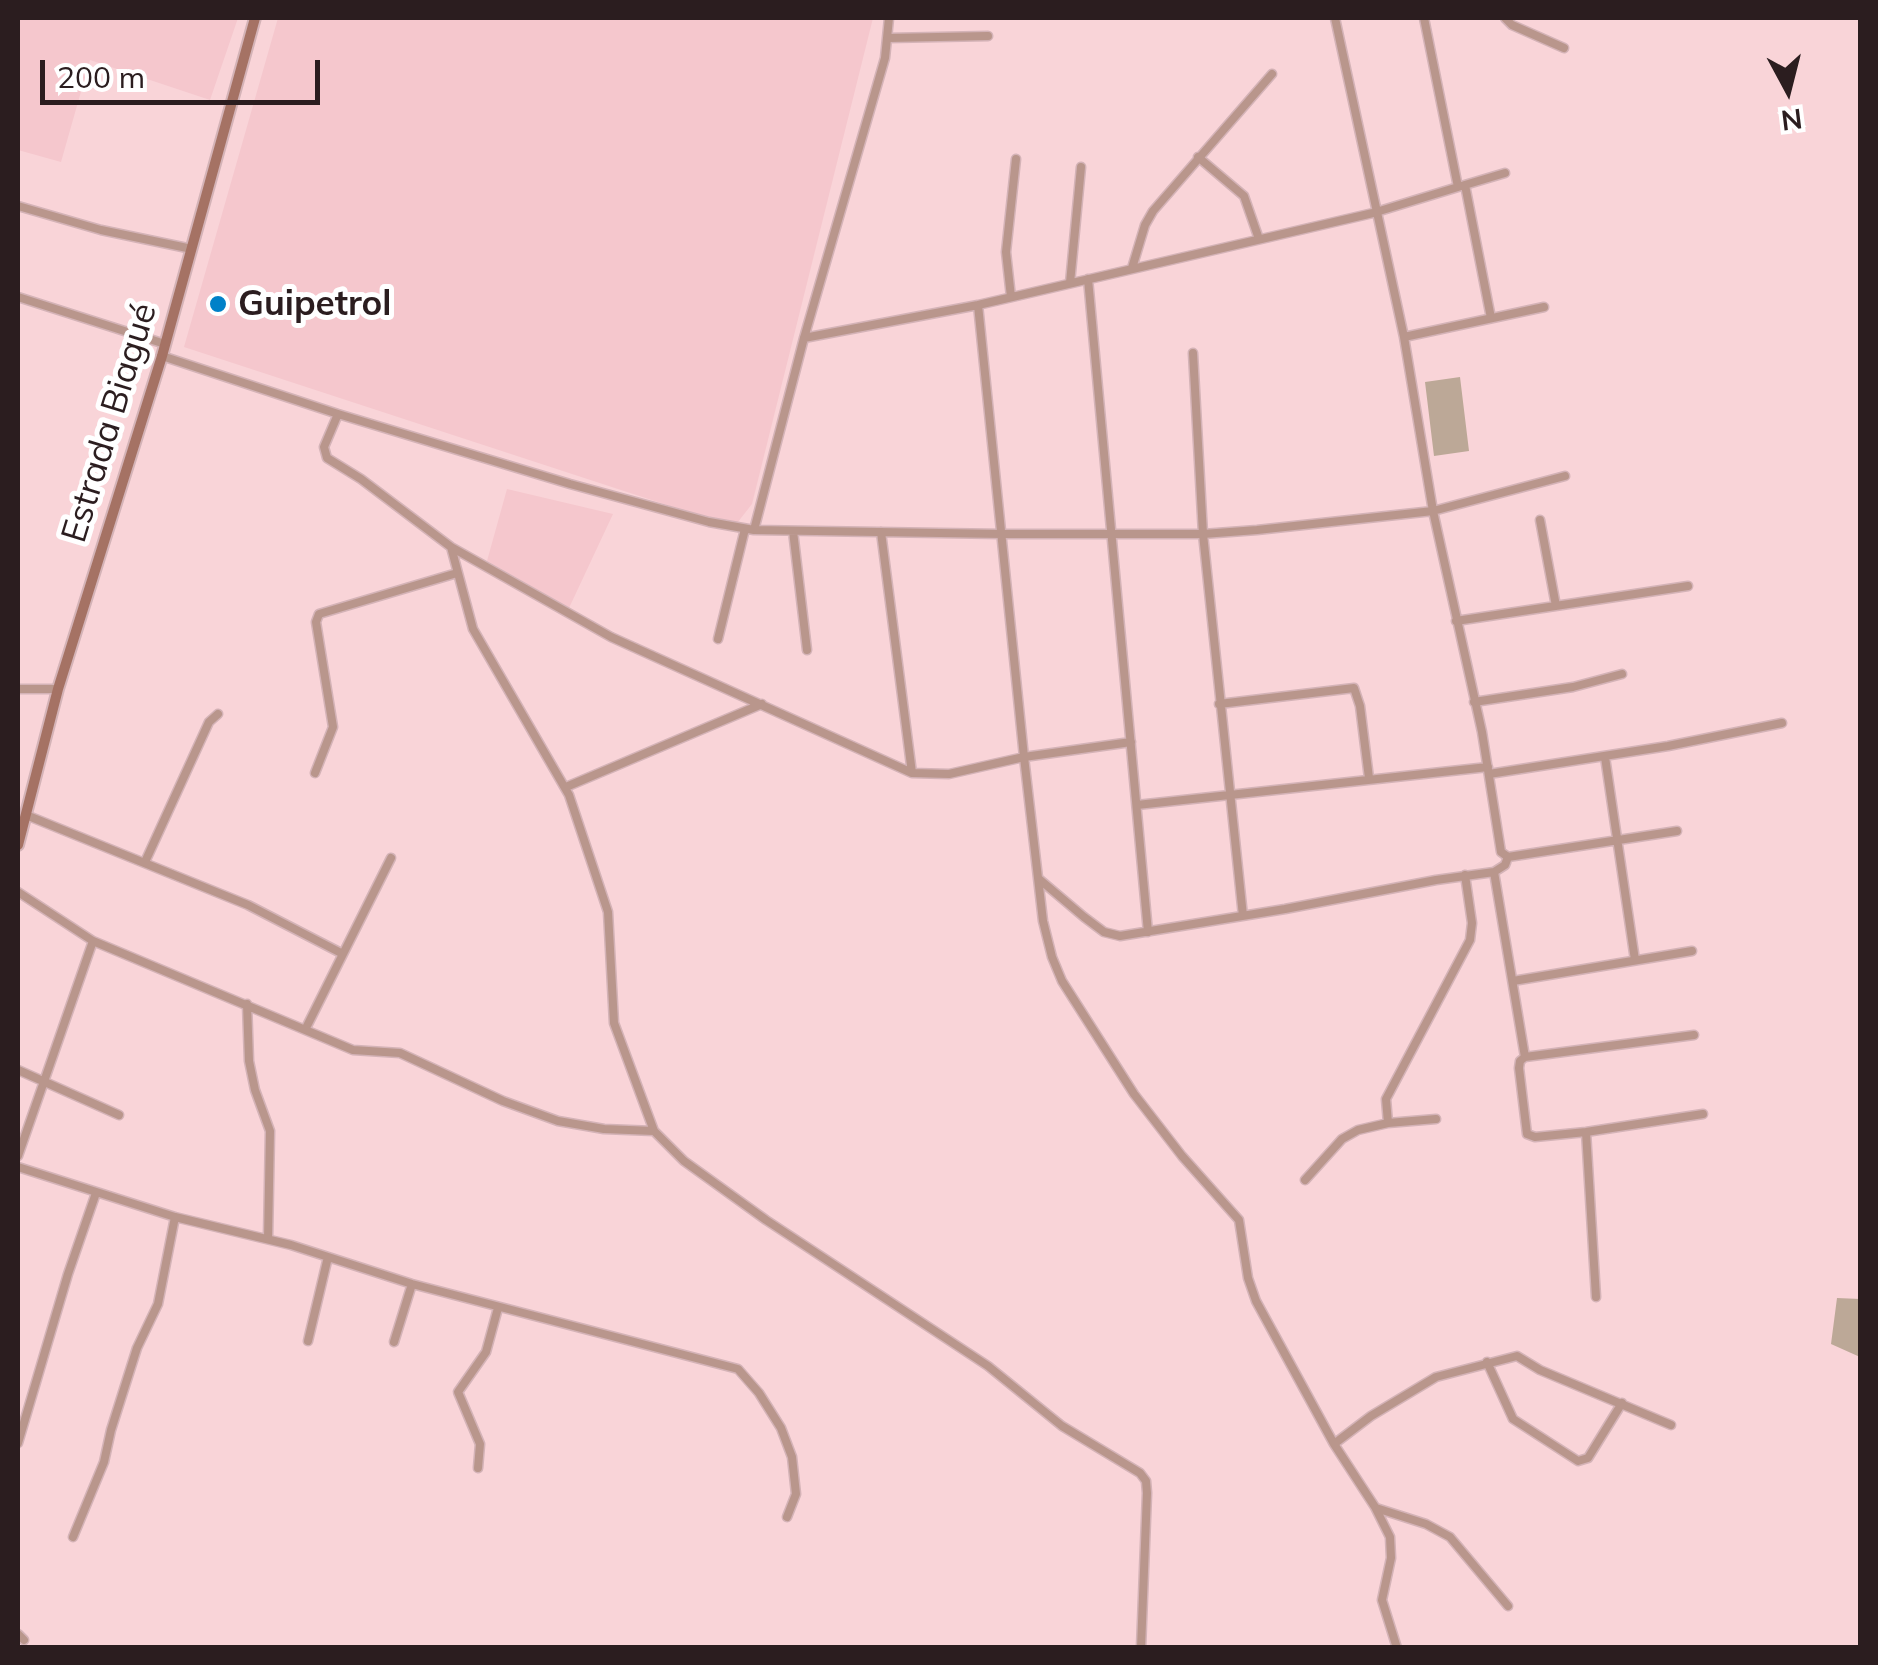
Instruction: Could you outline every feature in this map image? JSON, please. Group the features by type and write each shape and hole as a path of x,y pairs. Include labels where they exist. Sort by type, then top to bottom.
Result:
{"main road":[{"name":"Estrada Biagué","path":"18,845 58,689 163,350 255,18"}],"street":[{"path":"718,639 885,58 889,18"},
{"path":"1335,18 1404,338 1432,511 1488,770 1498,843 1508,858"},
{"path":"1424,18 1491,318"},
{"path":"1504,18 1564,48"},
{"path":"888,38 988,36"},
{"path":"1132,268 1148,218 1272,74"},
{"path":"1198,157 1244,196 1259,239"},
{"path":"1011,297 1006,252 1016,160"},
{"path":"1070,284 1080,167"},
{"path":"804,338 978,306 1377,212 1505,173"},
{"path":"18,206 102,230 192,249"},
{"path":"1088,279 1148,932"},
{"path":"18,297 338,414 570,484 749,529 1202,534 1432,511 1565,476"},
{"path":"978,306 1046,936 1062,981 1142,1106 1239,1220 1251,1290 1334,1444 1375,1508 1392,1546 1382,1600 1397,1648"},
{"path":"1404,338 1544,308"},
{"path":"1193,353 1202,534 1243,916"},
{"path":"338,414 324,448 327,458 452,547 611,637 912,773 950,774 1024,757 1131,742"},
{"path":"1540,520 1556,606"},
{"path":"794,531 807,650"},
{"path":"881,532 912,773"},
{"path":"452,547 468,616 482,646 566,787 608,912 614,1022 654,1130 684,1162 766,1220 988,1366 1062,1426 1140,1473 1146,1481 1147,1493 1141,1648"},
{"path":"315,773 333,726 316,622 319,614 458,572"},
{"path":"1456,621 1688,586"},
{"path":"1474,702 1573,687 1622,674"},
{"path":"1219,704 1354,688 1369,778"},
{"path":"18,689 58,689"},
{"path":"566,787 762,704"},
{"path":"145,862 209,722 218,714"},
{"path":"1137,804 1604,757 1782,723"},
{"path":"1604,757 1636,960"},
{"path":"26,815 248,905 343,954"},
{"path":"1508,858 1677,830"},
{"path":"306,1028 391,858"},
{"path":"1038,879 1104,932 1120,936 1494,872 1505,866 1508,858"},
{"path":"1494,872 1525,1057"},
{"path":"1388,1123 1386,1100 1470,940 1472,922 1465,875"},
{"path":"18,892 93,941 353,1050 400,1053 503,1101 558,1121 604,1129 654,1130"},
{"path":"18,1156 93,941"},
{"path":"1513,981 1692,951"},
{"path":"247,1004 249,1061 270,1131 268,1240"},
{"path":"1694,1035 1525,1057 1519,1068 1526,1134 1535,1138 1703,1114"},
{"path":"18,1070 119,1115"},
{"path":"1305,1180 1342,1140 1358,1130 1436,1119"},
{"path":"1586,1132 1596,1297"},
{"path":"18,1167 175,1217 268,1240 412,1284 738,1369 781,1428 792,1457 796,1494 787,1517"},
{"path":"18,1444 96,1193"},
{"path":"73,1537 104,1462 131,1366 158,1304 175,1217"},
{"path":"308,1341 328,1257"},
{"path":"394,1342 412,1284"},
{"path":"478,1468 480,1444 458,1392 486,1352 498,1308"},
{"path":"1334,1444 1371,1416 1436,1377 1522,1356 1540,1370 1671,1426"},
{"path":"1487,1362 1514,1419 1578,1461 1588,1458 1622,1404"},
{"path":"1375,1508 1426,1524 1450,1537 1508,1606"}],"shaded area":[{"path":"18,18 238,18 210,100 90,60 61,162 18,150"},
{"path":"278,18 873,18 752,504 734,527 184,347"},
{"path":"1460,377 1469,451 1434,456 1425,382"},
{"path":"507,489 613,514 569,608 487,561"},
{"path":"1837,1298 1860,1299 1860,1357 1831,1344"}],"place":[{"name":"Guipetrol","path":"218,304"}]}
